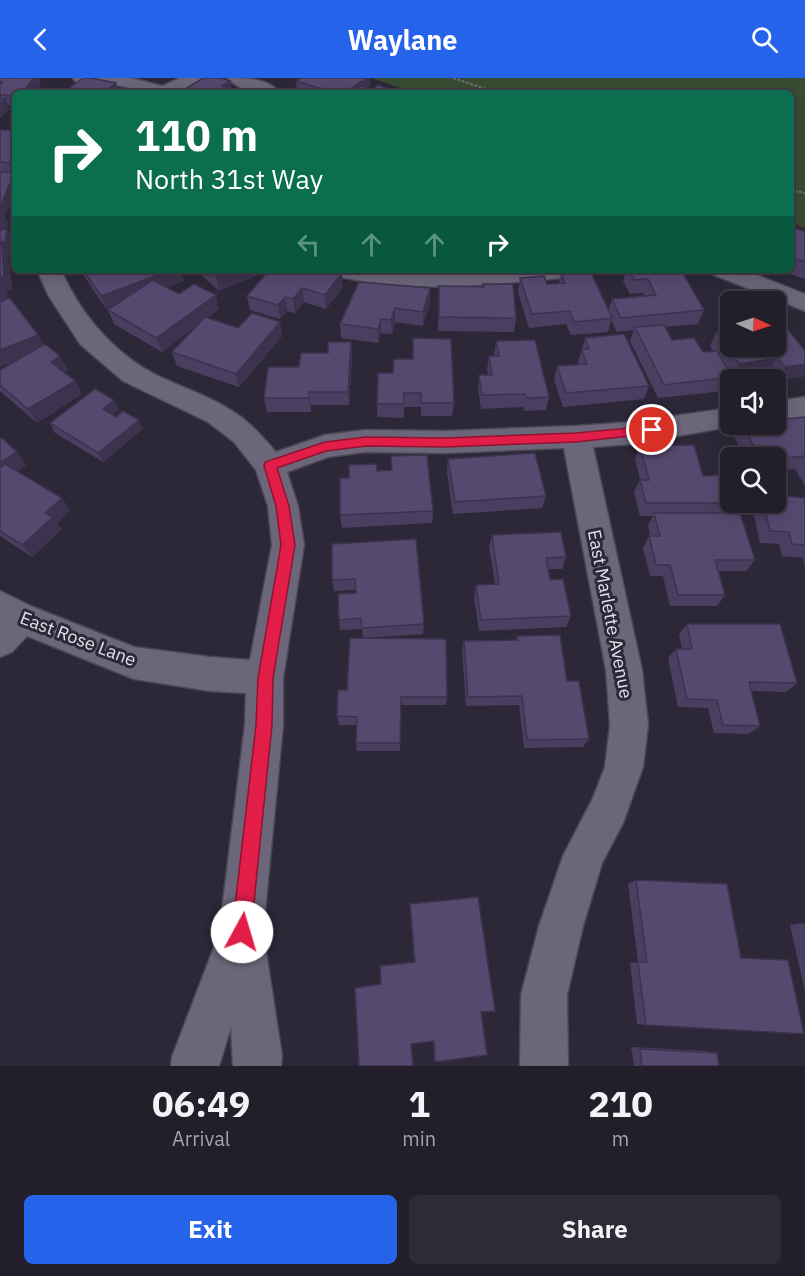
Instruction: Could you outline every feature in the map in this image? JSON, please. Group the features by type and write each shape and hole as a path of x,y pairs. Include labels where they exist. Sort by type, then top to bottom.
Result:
{"street":[{"path":"82,78 117,80 155,90"},
{"path":"168,90 195,78"},
{"path":"237,78 264,90"},
{"path":"50,273 60,295 88,338 133,374 218,415 244,434 270,466 283,506 288,545 265,678 264,725 242,932 258,1056 257,1066"},
{"path":"360,273 386,277 490,273"},
{"path":"730,273 805,303"},
{"path":"786,410 805,407"},
{"path":"270,466 325,446 366,441 445,442 576,437 632,433 720,420"},
{"name":"East Marlette Avenue","path":"544,1066 544,995 561,926 584,856 609,809 624,767 629,725 624,670 576,437"},
{"name":"East Rose Lane","path":"7,622 134,663 210,674 265,678"},
{"path":"195,1066 196,1057 242,932"}],"path":[{"path":"453,78 489,90"}],"green space":[{"path":"371,78 805,78 805,228 794,224 794,90 406,90"}],"building":[{"path":"0,78 34,78 24,90 12,90 12,96 0,95 0,85 3,82 0,82"},
{"path":"83,78 116,83 107,90 67,90"},
{"path":"203,78 221,78 230,81 222,86 234,89 233,90 184,90"},
{"path":"301,78 367,78 349,90 325,90 296,81"},
{"path":"378,85 393,90 355,90 361,86 372,89"},
{"path":"0,130 12,130 12,163 0,162"},
{"path":"0,172 12,172 12,179 0,207"},
{"path":"794,228 805,231 805,262 794,258"},
{"path":"7,229 5,242 0,242 0,230"},
{"path":"2,244 4,276 0,277 0,245"},
{"path":"85,273 163,273 101,296"},
{"path":"211,273 226,273 216,277"},
{"path":"266,273 342,273 325,295 302,288 293,299 285,297 278,305 247,296"},
{"path":"591,273 612,318 574,322 570,311 532,314 520,278 544,276 547,284 565,283 561,274"},
{"path":"630,273 683,273 704,310 621,318 612,299 656,295 648,279 634,280"},
{"path":"153,280 179,294 194,284 216,295 156,338 108,310"},
{"path":"359,282 430,288 423,312 395,308 391,320 381,319 378,329 340,324"},
{"path":"483,284 513,284 516,318 439,317 439,286 484,287"},
{"path":"10,298 38,335 0,350 0,302"},
{"path":"252,313 280,322 236,374 172,352 205,317 238,328"},
{"path":"664,325 672,340 694,338 703,352 717,351 727,369 720,369 720,378 664,385 635,327"},
{"path":"786,327 805,351 805,364 785,367 777,358 739,364 734,357 786,357"},
{"path":"624,334 649,386 566,393 557,366 587,364 581,349 589,349 585,338"},
{"path":"413,338 451,339 454,403 421,403 421,393 404,393 404,404 377,404 378,373 393,373 394,359 413,359"},
{"path":"535,340 549,397 527,398 525,394 482,395 479,375 492,375 489,356 499,356 496,341"},
{"path":"328,342 351,342 348,392 309,392 309,398 264,398 268,367 299,367 301,353 328,353"},
{"path":"45,344 60,356 51,362 75,381 28,409 0,385 0,370"},
{"path":"95,389 114,400 103,409 116,417 123,411 139,420 98,453 50,423"},
{"path":"805,417 805,456 786,458 786,447 754,447 748,435 786,435 786,419"},
{"path":"2,438 17,452 0,463 0,439"},
{"path":"694,445 703,476 719,475 720,503 646,503 640,480 649,480 640,446"},
{"path":"535,453 546,496 455,502 448,459"},
{"path":"427,455 433,511 340,515 340,478 349,478 349,465 376,464 377,471 392,470 391,456"},
{"path":"5,464 62,498 45,513 53,517 22,545 0,531 0,468"},
{"path":"786,496 805,498 805,545 792,544 789,532 770,531 766,513 786,513"},
{"path":"654,513 740,513 755,560 715,560 725,595 678,595 670,565 656,565 649,536 660,536"},
{"path":"561,532 566,557 546,558 550,580 563,579 571,616 481,620 476,585 499,584 492,535"},
{"path":"416,539 424,624 362,628 361,618 339,620 338,594 356,593 355,579 332,580 332,544"},
{"path":"687,624 780,624 797,683 749,682 760,726 723,725 717,700 687,699 676,649 692,649"},
{"path":"560,635 567,681 579,681 589,739 527,740 522,696 468,697 464,641 518,640 517,636"},
{"path":"350,638 446,639 447,697 401,697 400,743 356,743 357,717 337,716 338,690 347,690"},
{"path":"636,880 727,884 741,958 788,960 804,1034 646,1025 638,962 647,962"},
{"path":"478,897 495,1011 481,1012 487,1055 435,1062 434,1041 411,1044 413,1066 359,1066 355,988 381,984 380,966 415,962 410,904"},
{"path":"640,1049 717,1053 719,1066 642,1066"}],"route":[{"path":"242,932 264,725 265,678 288,545 283,506 270,466 325,446 366,441 445,442 576,437 652,430"}]}
